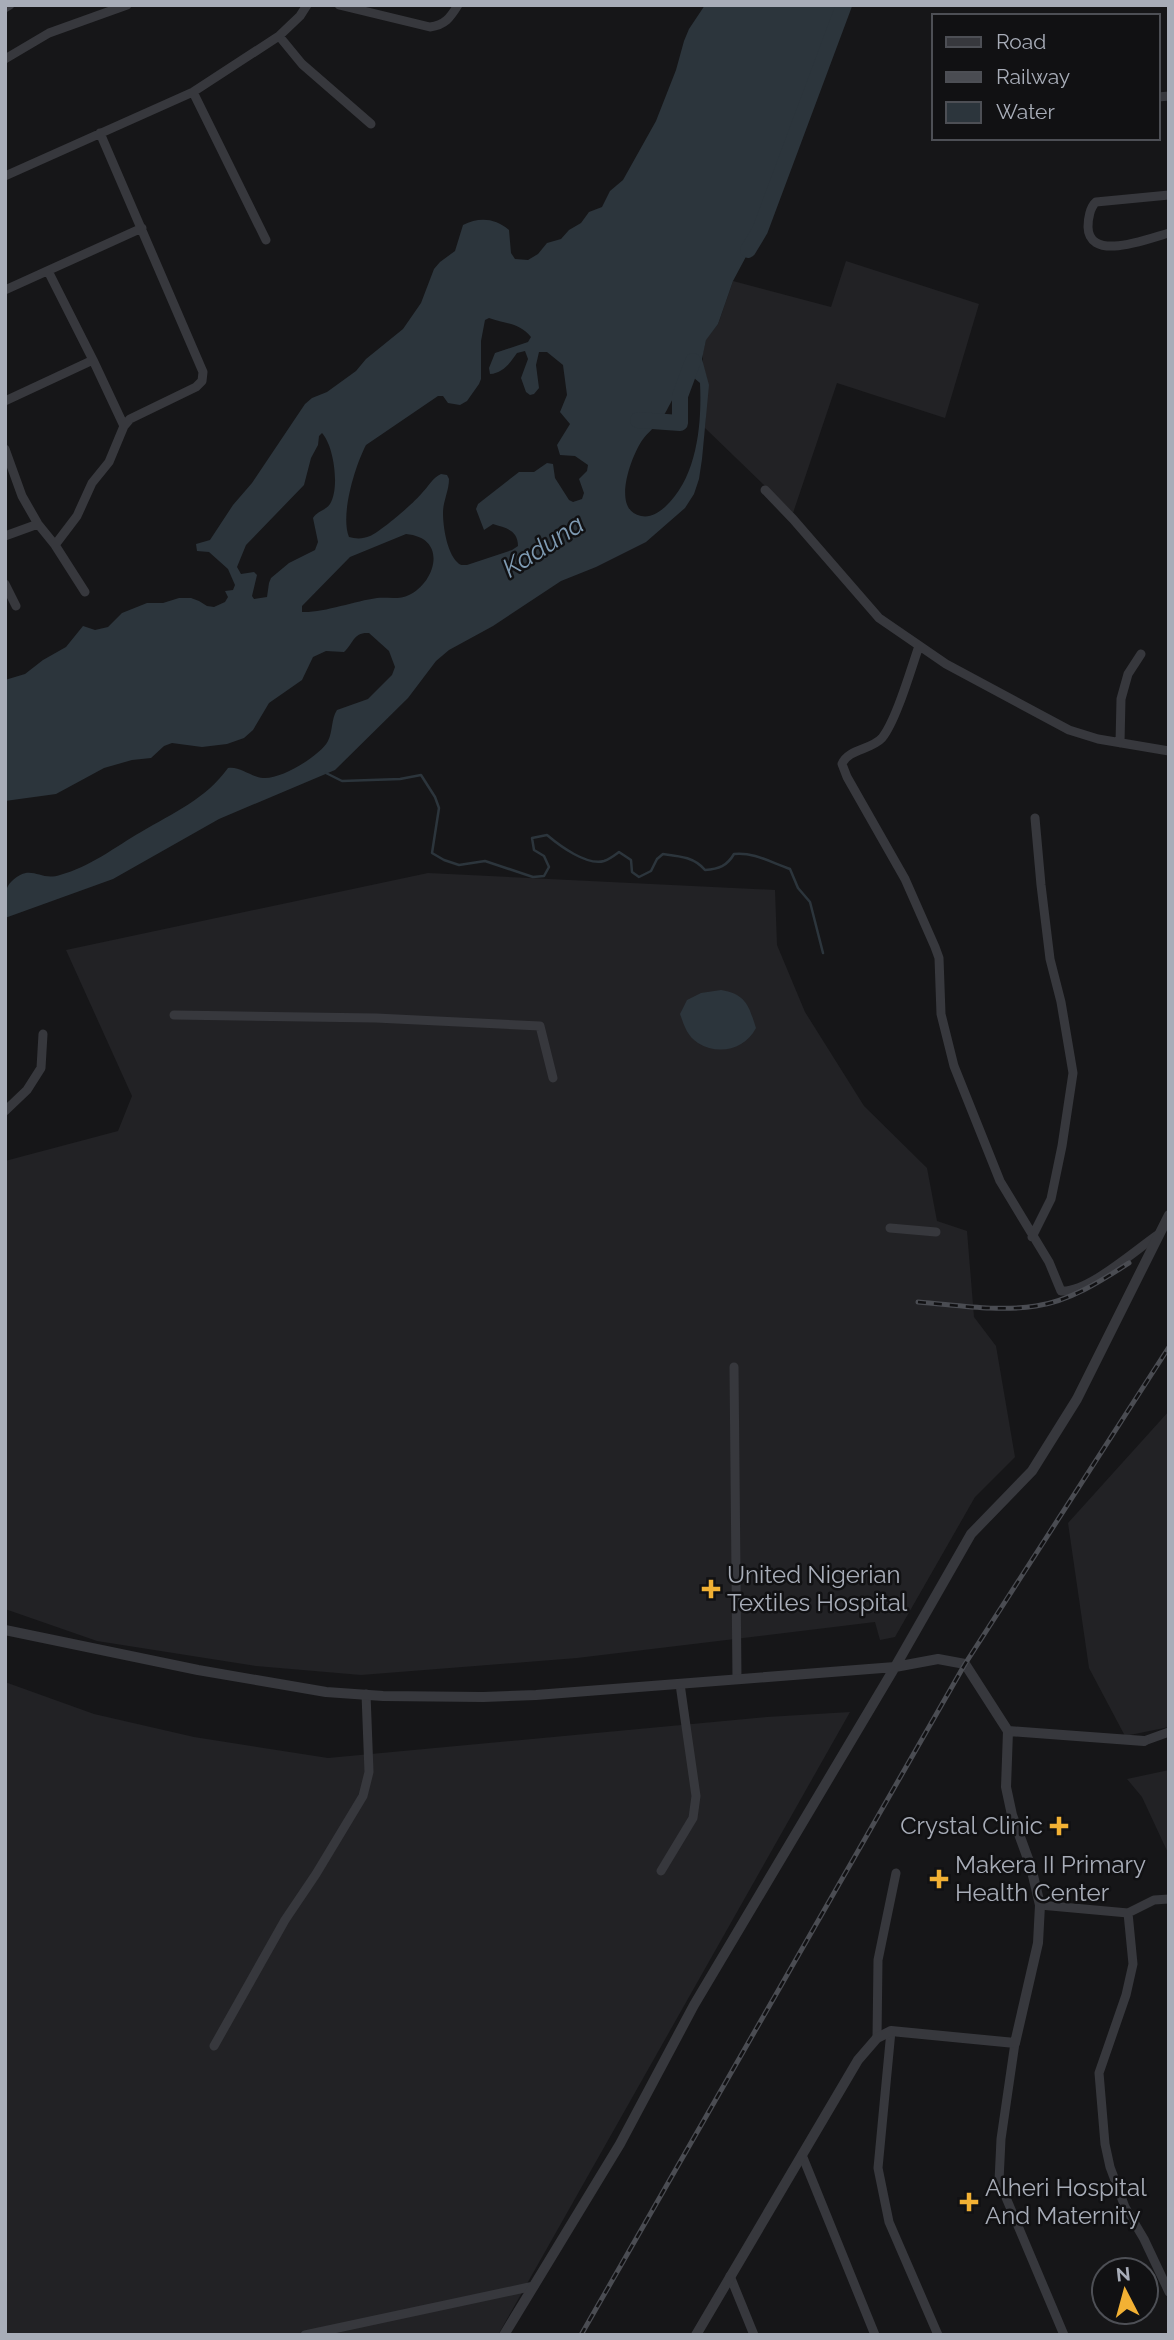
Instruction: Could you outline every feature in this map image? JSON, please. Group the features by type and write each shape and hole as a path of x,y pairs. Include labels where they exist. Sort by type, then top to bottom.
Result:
{"street":[{"path":"5,8 10,5"},
{"path":"5,59 49,33 127,5"},
{"path":"5,176 193,92 279,36 300,16 307,5"},
{"path":"339,5 430,27 439,26 449,19 457,5"},
{"path":"279,36 302,64 371,124"},
{"path":"193,92 266,240"},
{"path":"55,545 77,516 92,483 109,462 124,426 130,419 196,387 202,381 203,372 100,133"},
{"path":"1169,195 1096,202 1092,207 1088,226 1090,236 1097,244 1107,247 1169,233"},
{"path":"5,290 142,228"},
{"path":"48,271 124,426"},
{"path":"5,401 93,360"},
{"path":"5,449 22,496 85,592"},
{"path":"765,491 793,519 879,618 919,646 983,685 1069,730 1098,739 1169,751"},
{"path":"5,536 38,524"},
{"path":"5,584 16,606"},
{"path":"919,646 884,736 846,757 842,764 905,879 935,947 939,958 941,1014 954,1066 1000,1181 1049,1262 1061,1291 1069,1291 1117,1265 1159,1234"},
{"path":"1120,743 1121,699 1128,674 1141,654"},
{"path":"1032,1237 1051,1199 1073,1073 1061,1002 1050,959 1035,818"},
{"path":"174,1015 376,1018 540,1026 553,1078"},
{"path":"5,1111 27,1090 41,1068 43,1034"},
{"path":"504,2335 620,2144 701,1993 971,1534 1032,1471 1077,1399 1169,1214"},
{"path":"890,1228 936,1232"},
{"path":"734,1367 737,1679"},
{"path":"5,1630 198,1670 326,1692 366,1695 536,1696 895,1667 938,1659 965,1664 1008,1731 1006,1787 1040,1905 1038,1943 1015,2043 999,2158 999,2181 1064,2335"},
{"path":"662,1871 694,1818 696,1797 680,1684"},
{"path":"214,2046 285,1920 363,1796 369,1772 366,1695"},
{"path":"1008,1731 1144,1741 1169,1732"},
{"path":"877,2038 878,1960 896,1873"},
{"path":"1040,1905 1128,1913 1154,1900 1169,1899"},
{"path":"1128,1913 1133,1964 1126,1995 1100,2073 1105,2144 1110,2167 1125,2207 1169,2292"},
{"path":"696,2335 858,2060 877,2038 891,2031 1015,2043"},
{"path":"891,2031 878,2168 888,2222 938,2335"},
{"path":"802,2155 875,2335"},
{"path":"730,2276 754,2335"},
{"path":"305,2335 534,2286"}],"shaded area":[{"path":"846,261 979,304 945,418 837,383 793,513 705,428 707,379 703,353 706,339 718,324 733,281 831,307"},
{"path":"428,873 775,890 777,945 805,1012 864,1106 927,1168 937,1221 967,1231 974,1317 996,1346 1015,1457 975,1497 895,1637 880,1640 875,1622 577,1658 361,1675 256,1666 97,1641 5,1609 5,1161 118,1131 132,1096 66,950"},
{"path":"1169,1411 1169,1727 1125,1736 1089,1668 1068,1523"},
{"path":"5,1682 94,1714 194,1737 328,1758 767,1717 850,1712 498,2335 5,2335"},
{"path":"1169,1770 1169,1855 1142,1797 1127,1779"}],"water":[{"path":"705,5 844,5 831,29 757,236 733,281 718,324 706,340 702,359 709,385 702,459 694,494 685,508 646,542 561,581 493,626 449,650 436,661 408,698 335,770 219,819 113,879 5,918 6,890 18,876 30,873 53,876 92,862 188,804 210,788 228,768 270,778 299,766 324,747 337,710 368,699 392,675 395,667 389,651 369,633 360,634 344,652 326,651 313,657 302,680 269,703 253,730 244,738 227,744 202,747 172,743 164,746 151,758 104,768 56,794 5,801 5,680 25,674 66,647 83,626 95,630 108,627 122,613 147,603 191,598 214,607 225,602 228,597 225,591 233,590 235,585 228,569 209,552 197,551 196,544 210,540 305,404 356,371 366,359 403,329 421,303 434,269 455,251 463,225 481,220 498,223 509,230 511,253 515,259 528,260 538,254 547,243 561,239 581,223 589,212 602,207 610,191 623,180 656,121 689,29","holes":["489,318 517,326 531,337 528,342 495,353 489,368 490,374 502,370 517,353 525,351 528,359 521,378 526,392 530,395 539,388 536,365 539,352 547,352 563,365 567,395 560,412 570,424 557,445 560,455 575,456 588,465 587,471 579,479 584,493 582,499 573,502 569,500 555,478 553,464 547,463 534,472 519,472 478,504 476,509 484,530 493,524 507,528 516,536 518,546 462,565 454,558 446,539 443,513 449,479 447,475 441,474 405,510 375,533 362,538 349,537 346,516 348,504 353,478 366,445 438,396 443,396 448,403 460,405 467,401 481,379 481,341 485,320","693,377 700,383 700,416 691,466 676,495 665,507 654,514 641,516 632,512 625,494 633,459 643,439 659,422 687,380","322,433 330,447 335,488 330,504 313,518 318,542 315,550 289,563 271,578 267,597 254,599 252,596 257,575 254,572 241,574 237,567 246,545 304,485","406,534 420,537 433,552 431,571 426,581 405,597 377,598 319,611 302,612 302,606 350,557"]},
{"path":"721,990 736,995 745,1002 756,1028 745,1041 723,1050 706,1047 694,1040 686,1030 680,1014 687,1000 701,993"}],"waterway":[{"name":"Kaduna","path":"748,250 760,230 844,5"},
{"name":"Kaduna","path":"638,420 680,423 680,396 693,361"},
{"path":"326,773 342,781 400,779 421,775 439,808 432,853 459,865 485,861 533,877 544,876 549,867 544,856 534,850 532,838 547,835 566,849 590,861 604,861 619,852 631,860 632,872 639,877 651,871 663,854 691,860 705,870 722,866 734,854 762,858 790,869 798,888 810,902 823,953"}],"railway":[{"path":"918,1302 992,1308 1036,1306 1073,1295 1129,1263"},
{"path":"581,2335 965,1664 1169,1347"}],"place":[{"name":"United Nigerian Textiles Hospital","path":"711,1589"},
{"name":"Crystal Clinic","path":"1059,1826"},
{"name":"Makera II Primary Health Center","path":"939,1879"},
{"name":"Alheri Hospital And Maternity","path":"969,2202"}]}
